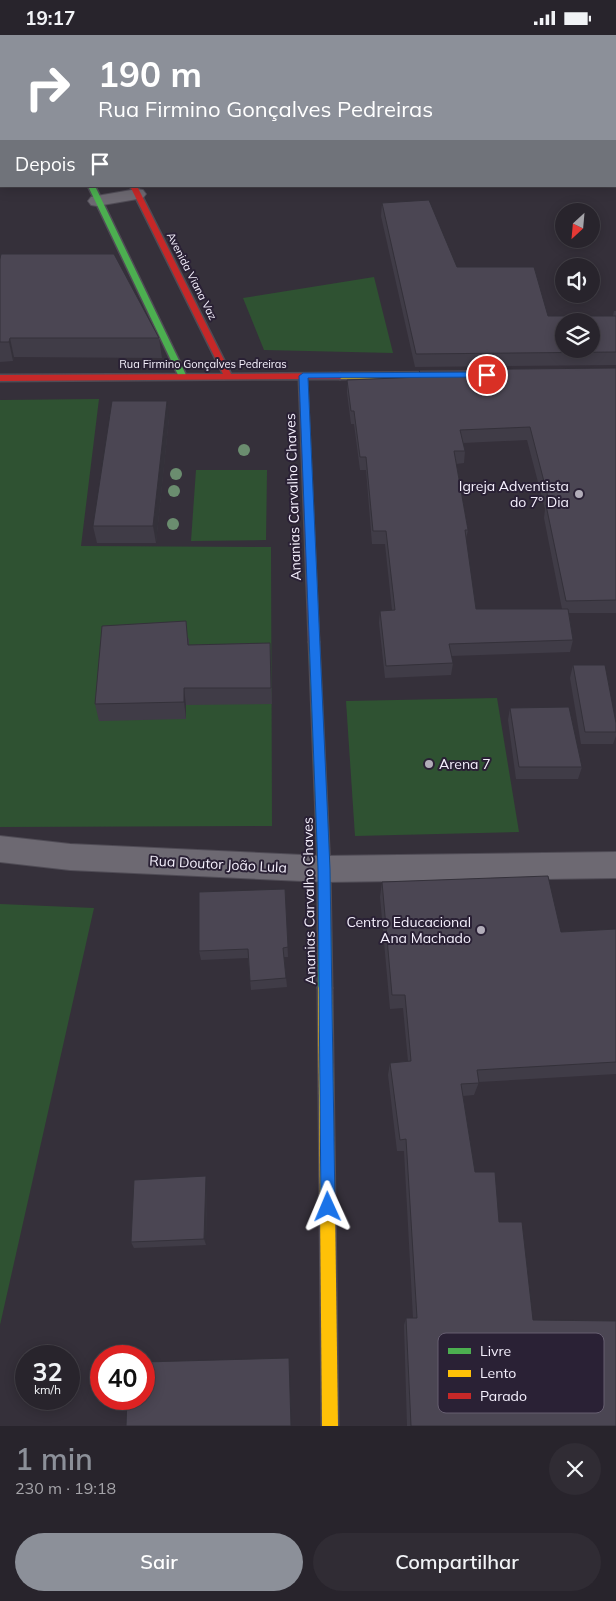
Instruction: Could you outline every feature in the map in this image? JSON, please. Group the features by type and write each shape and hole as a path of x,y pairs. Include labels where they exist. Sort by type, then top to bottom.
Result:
{"street":[{"path":"135,190 94,194 184,377"},
{"name":"Avenida Viana Vaz","path":"135,190 228,377"},
{"name":"Rua Firmino Gonçalves Pedreiras","path":"0,379 466,375"},
{"name":"Ananias Carvalho Chaves","path":"303,376 324,869 330,1426"},
{"name":"Rua Doutor João Lula","path":"0,849 70,857 324,869 616,865"}],"green space":[{"path":"374,277 393,353 264,350 243,298"},
{"path":"99,399 81,546 271,547 272,826 0,827 0,400"},
{"path":"196,470 267,470 266,540 191,541"},
{"path":"497,698 519,832 355,836 346,701"},
{"path":"0,904 94,908 0,1325"}],"building":[{"path":"429,200 457,267 534,267 548,316 555,316 555,353 416,354 382,203"},
{"path":"1,254 114,254 159,338 10,338 9,342 0,342"},
{"path":"600,316 616,316 616,352 600,352"},
{"path":"616,368 616,600 566,601 546,505 550,505 530,427 460,430 465,451 454,451 468,530 465,530 476,609 568,609 573,640 449,644 453,663 386,666 380,611 395,610 386,531 373,531 366,457 360,457 354,411 351,411 347,380 421,377 419,370"},
{"path":"112,401 167,401 153,526 93,526"},
{"path":"186,621 188,645 270,643 271,688 184,688 184,702 95,704 102,626"},
{"path":"573,665 605,665 616,732 585,732"},
{"path":"569,707 582,767 519,767 510,708"},
{"path":"548,876 561,932 616,929 616,1062 477,1070 479,1083 461,1084 475,1172 495,1172 499,1222 522,1222 533,1320 616,1321 616,1426 411,1426 406,1318 417,1318 406,1139 400,1140 390,1063 411,1061 405,995 392,995 382,882"},
{"path":"285,889 288,947 283,948 286,978 250,981 248,949 199,951 199,892"},
{"path":"206,1176 204,1239 131,1242 134,1180"},
{"path":"289,1358 291,1426 126,1426 127,1410 155,1410 155,1362"}],"traffic: fast":[{"path":"91,187 183,377"},
{"path":"314,642 324,869 325,988"}],"traffic: slow":[{"path":"340,376 457,375"},
{"path":"325,988 330,1426"}],"traffic: jam":[{"path":"134,187 228,376"},
{"path":"303,376 314,642"},
{"path":"0,378 340,376"}],"place":[{"name":"Igreja Adventista do 7º Dia","path":"579,494"},
{"name":"Arena 7","path":"429,764"},
{"name":"Centro Educacional Ana Machado","path":"481,930"}],"route":[{"path":"328,1207 324,869 303,376 487,375"}]}
